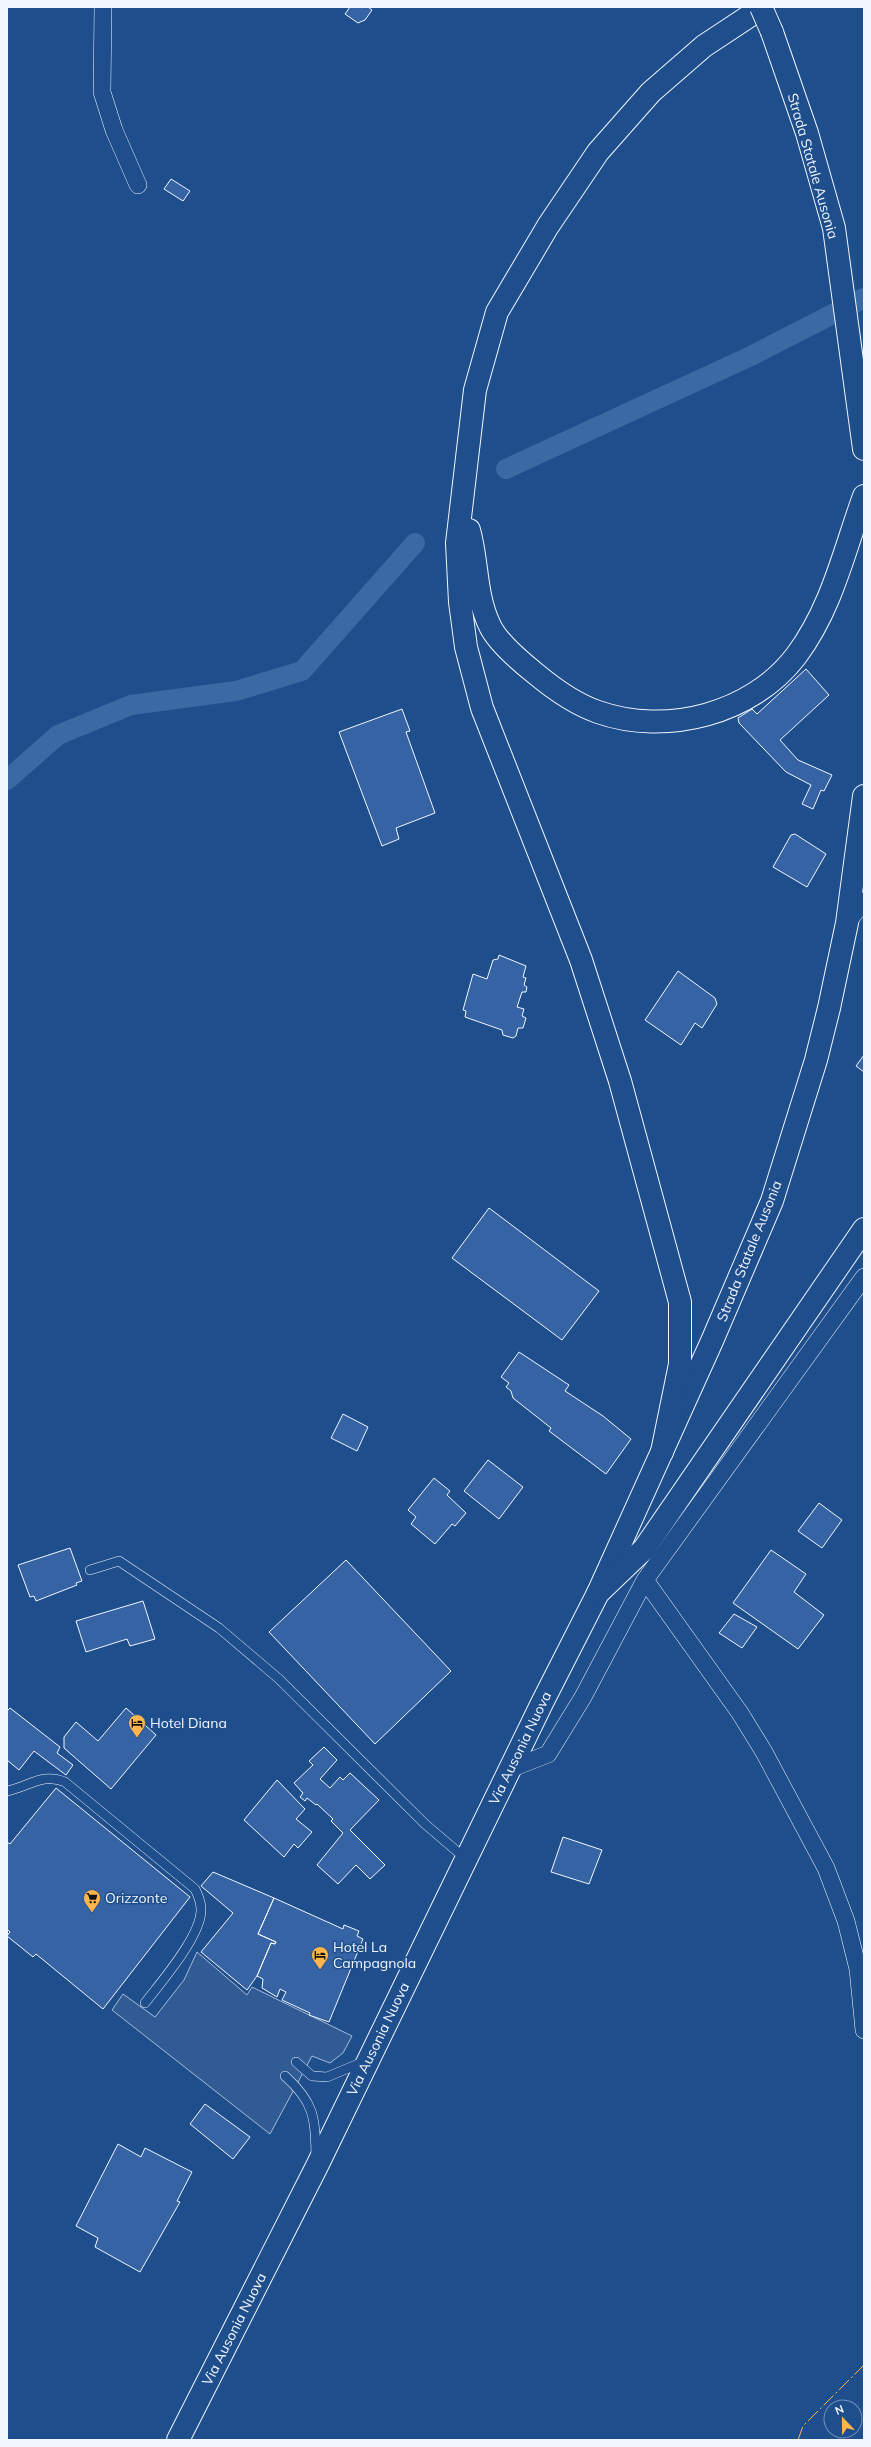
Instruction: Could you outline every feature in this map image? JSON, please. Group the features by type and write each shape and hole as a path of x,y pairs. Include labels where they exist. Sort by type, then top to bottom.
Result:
{"main road":[{"name":"Strada Statale Ausonia","path":"762,7 807,133 834,228 864,448"},
{"path":"662,1452 680,1364 680,1302 620,1081 581,960 482,708 466,647 460,602 457,542 462,512 475,390 497,312 548,226 598,152 651,92 704,46 762,7"},
{"path":"462,512 470,532 477,587 490,627 517,659 555,689 598,712 646,722 704,717 748,697 769,684 795,657 816,627 839,574 864,496"},
{"name":"Strada Statale Ausonia","path":"598,1594 772,1202 816,1060 847,923 864,796"},
{"path":"598,1594 644,1549 864,1229"},
{"name":"Via Ausonia Nuova","path":"178,2440 317,2166 510,1769 598,1594"}],"street":[{"path":"103,7 102,92 114,130 138,185"},
{"path":"847,923 864,901"},
{"path":"510,1769 548,1754 582,1697 645,1580 864,1277"},
{"path":"645,1580 760,1746 826,1868 846,1921 858,1969 864,2030"}],"lane":[{"path":"90,1570 119,1561 219,1628 279,1679 424,1824 466,1859"},
{"path":"7,1791 45,1778 57,1778 66,1782 195,1888 202,1910 200,1923 183,1953 145,2003"},
{"path":"296,2062 312,2076 327,2077 368,2060"},
{"path":"285,2076 300,2090 311,2108 316,2133 317,2166"}],"shaded area":[{"path":"197,1952 247,1995 252,1987 352,2036 343,2053 330,2063 312,2056 270,2134 112,2010 123,1994 155,2017 184,1980"}],"building":[{"path":"350,7 368,7 372,10 365,20 358,23 345,14"},
{"path":"171,179 190,191 183,201 164,189"},
{"path":"806,669 829,695 780,740 798,760 832,775 824,791 821,790 813,809 802,804 811,785 786,772 739,723 738,718 752,709 757,714"},
{"path":"402,709 410,731 406,732 435,813 396,828 399,839 382,846 339,732"},
{"path":"795,834 826,854 807,887 773,867 791,835"},
{"path":"499,955 526,966 523,977 526,978 524,985 527,987 526,992 522,992 517,1007 524,1009 522,1016 526,1018 523,1028 518,1028 516,1036 513,1038 503,1035 502,1030 465,1017 466,1011 463,1010 473,974 487,979 493,960 498,959"},
{"path":"678,971 715,998 717,1004 702,1028 695,1023 681,1045 645,1020"},
{"path":"864,1055 864,1072 856,1066"},
{"path":"489,1208 599,1291 562,1340 452,1258"},
{"path":"519,1352 569,1385 565,1391 603,1416 631,1439 606,1474 549,1431 551,1428 513,1398 511,1391 506,1387 509,1383 501,1377"},
{"path":"343,1414 368,1427 357,1451 331,1438"},
{"path":"488,1460 523,1487 499,1519 464,1491"},
{"path":"434,1478 450,1491 447,1495 466,1513 455,1526 452,1524 435,1544 411,1524 416,1517 408,1510"},
{"path":"819,1503 842,1520 822,1548 798,1531"},
{"path":"70,1548 82,1581 76,1583 77,1585 36,1601 34,1596 30,1597 18,1565"},
{"path":"771,1550 806,1574 794,1592 824,1615 798,1649 733,1603"},
{"path":"346,1560 451,1671 375,1744 269,1632"},
{"path":"143,1601 155,1639 130,1646 127,1639 86,1652 76,1621"},
{"path":"734,1614 757,1627 742,1648 719,1633"},
{"path":"10,1708 60,1747 57,1753 73,1765 66,1775 34,1751 19,1770 7,1760 7,1711"},
{"path":"126,1708 156,1735 111,1789 64,1748 64,1737 76,1722 98,1741"},
{"path":"324,1747 337,1760 320,1779 330,1788 340,1777 343,1780 350,1773 379,1800 350,1830 385,1865 370,1879 356,1865 338,1884 317,1865 343,1833 331,1821 333,1819 317,1804 316,1805 307,1798 305,1801 300,1797 303,1793 294,1783 313,1765 309,1761"},
{"path":"277,1780 305,1809 296,1819 312,1832 298,1848 294,1844 284,1857 244,1820"},
{"name":"Orizzonte","path":"56,1788 190,1897 103,2009 36,1954 33,1957 7,1936 10,1932 7,1929 7,1842 10,1844"},
{"path":"563,1837 602,1850 589,1884 551,1872"},
{"path":"213,1872 274,1898 258,1934 276,1942 275,1944 271,1943 257,1976 247,1990 201,1952 233,1913 201,1886"},
{"path":"274,1898 343,1929 344,1925 359,1931 357,1936 363,1939 329,2022 309,2015 310,2013 282,2000 286,1992 280,1989 277,1997 262,1988 263,1979 257,1976 271,1943 275,1944 276,1942 258,1934"},
{"path":"205,2104 250,2137 233,2159 190,2124"},
{"path":"118,2144 141,2157 145,2148 192,2172 177,2201 180,2202 140,2272 95,2247 98,2238 76,2226"}],"waterway":[{"path":"506,469 751,356 864,298"},
{"path":"7,780 58,735 131,705 236,691 302,671 415,543"}],"power":[{"path":"798,2440 803,2426 864,2365"}],"place":[{"name":"Hotel Diana","path":"137,1738"},
{"name":"Orizzonte","path":"92,1913"},
{"name":"Hotel La Campagnola","path":"320,1970"}]}
